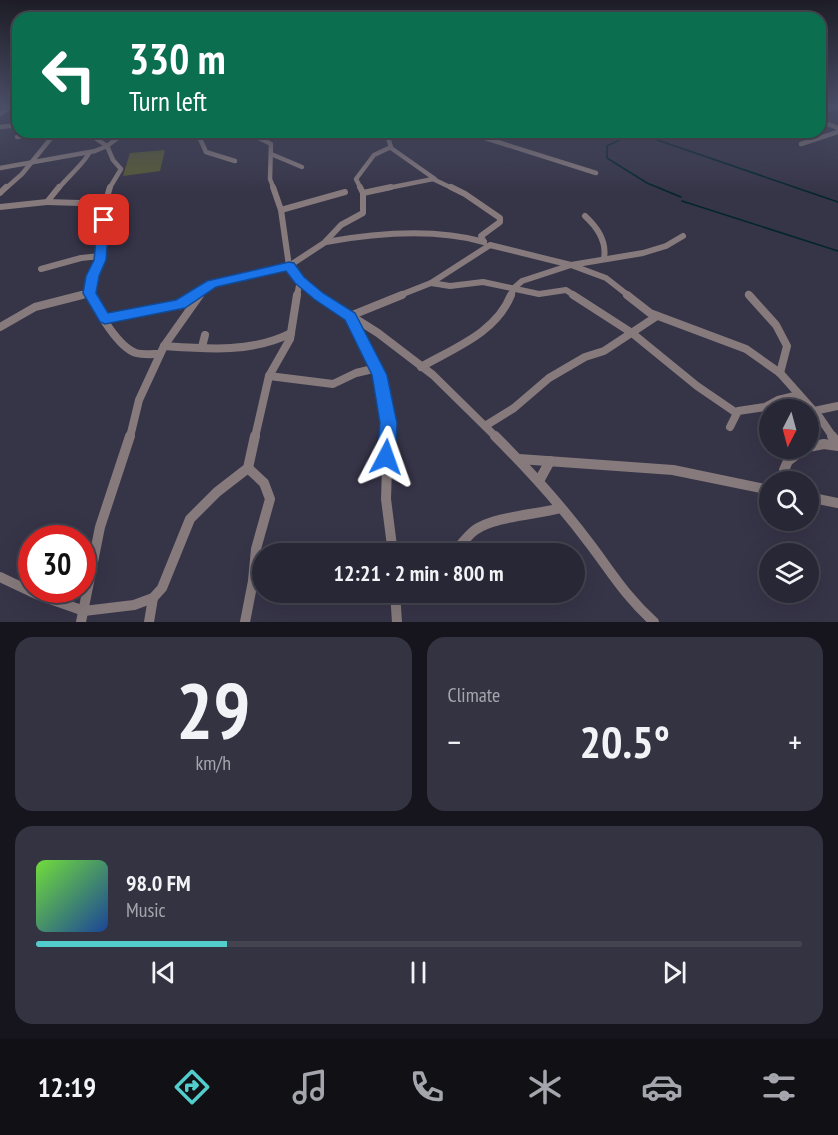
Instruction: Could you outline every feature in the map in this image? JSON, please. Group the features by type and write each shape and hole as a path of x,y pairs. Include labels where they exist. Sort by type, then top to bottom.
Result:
{"street":[{"path":"0,193 32,163 51,138"},
{"path":"94,138 107,146 121,169 113,180 105,200 101,253 92,276 89,293 105,319 130,351 143,355 162,350 202,346 223,348 260,345 291,333"},
{"path":"0,168 89,153 107,146 118,138"},
{"path":"200,138 206,152 235,161"},
{"path":"261,138 269,141 270,177 281,210 289,266 300,280 319,296 371,328 441,382 539,481 590,543 632,603 654,622"},
{"path":"388,138 391,148 435,179 465,194 500,218 500,222 481,236 487,244"},
{"path":"485,138 596,173"},
{"path":"801,144 817,138"},
{"path":"356,179 374,155 391,148"},
{"path":"47,202 74,169 87,159 89,153"},
{"path":"271,154 302,167"},
{"path":"180,304 211,284 289,266 324,243 341,225 363,213 363,193 352,172"},
{"path":"363,193 435,179"},
{"path":"281,210 345,192"},
{"path":"0,207 47,202 80,203 105,200"},
{"path":"585,216 597,227 606,251 604,258"},
{"path":"324,243 350,236 404,234 454,236 571,266 606,278 622,289 636,304 657,316 730,342 749,352 780,373 803,399"},
{"path":"421,367 482,332 497,320 506,308 514,288 522,281 604,258 643,253 666,246 683,236"},
{"path":"350,316 431,283 487,244"},
{"path":"41,269 101,253"},
{"path":"0,577 82,616 134,605 153,598 162,588 190,519 248,468 269,376 289,344 300,280"},
{"path":"431,283 450,286 483,282 538,294 566,290 632,333 697,386 735,412"},
{"path":"1,324 35,307 89,293"},
{"path":"82,616 100,526 131,433 139,400 162,350 198,293"},
{"path":"748,294 776,325 788,346 780,373"},
{"path":"105,319 192,303"},
{"path":"350,316 377,368 388,423 386,499 392,543"},
{"path":"485,426 514,408 549,378 585,357 604,351 657,316"},
{"path":"202,346 205,335"},
{"path":"269,376 333,384 356,373 377,368"},
{"path":"730,427 735,412 744,408 762,409 773,401 799,395"},
{"path":"819,410 838,406"},
{"path":"819,418 838,445"},
{"path":"819,445 838,445"},
{"path":"519,459 673,470 759,488"},
{"path":"539,481 550,461"},
{"path":"245,622 253,581 256,549 270,499 264,483 248,468"},
{"path":"819,499 838,503"},
{"path":"463,543 473,531 491,521 534,515 561,508"},
{"path":"149,622 153,598"},
{"path":"396,603 397,622"}],"green space":[{"path":"165,150 160,171 123,176 130,153"}],"waterway":[{"path":"624,138 607,146 607,158 647,183 681,197"},
{"path":"651,138 838,202"},
{"path":"682,201 838,251"}],"route":[{"path":"104,220 100,260 92,276 89,293 99,313 105,319 180,304 211,284 246,278 289,266 300,280 319,296 350,316 380,375 388,423 386,457"}]}
